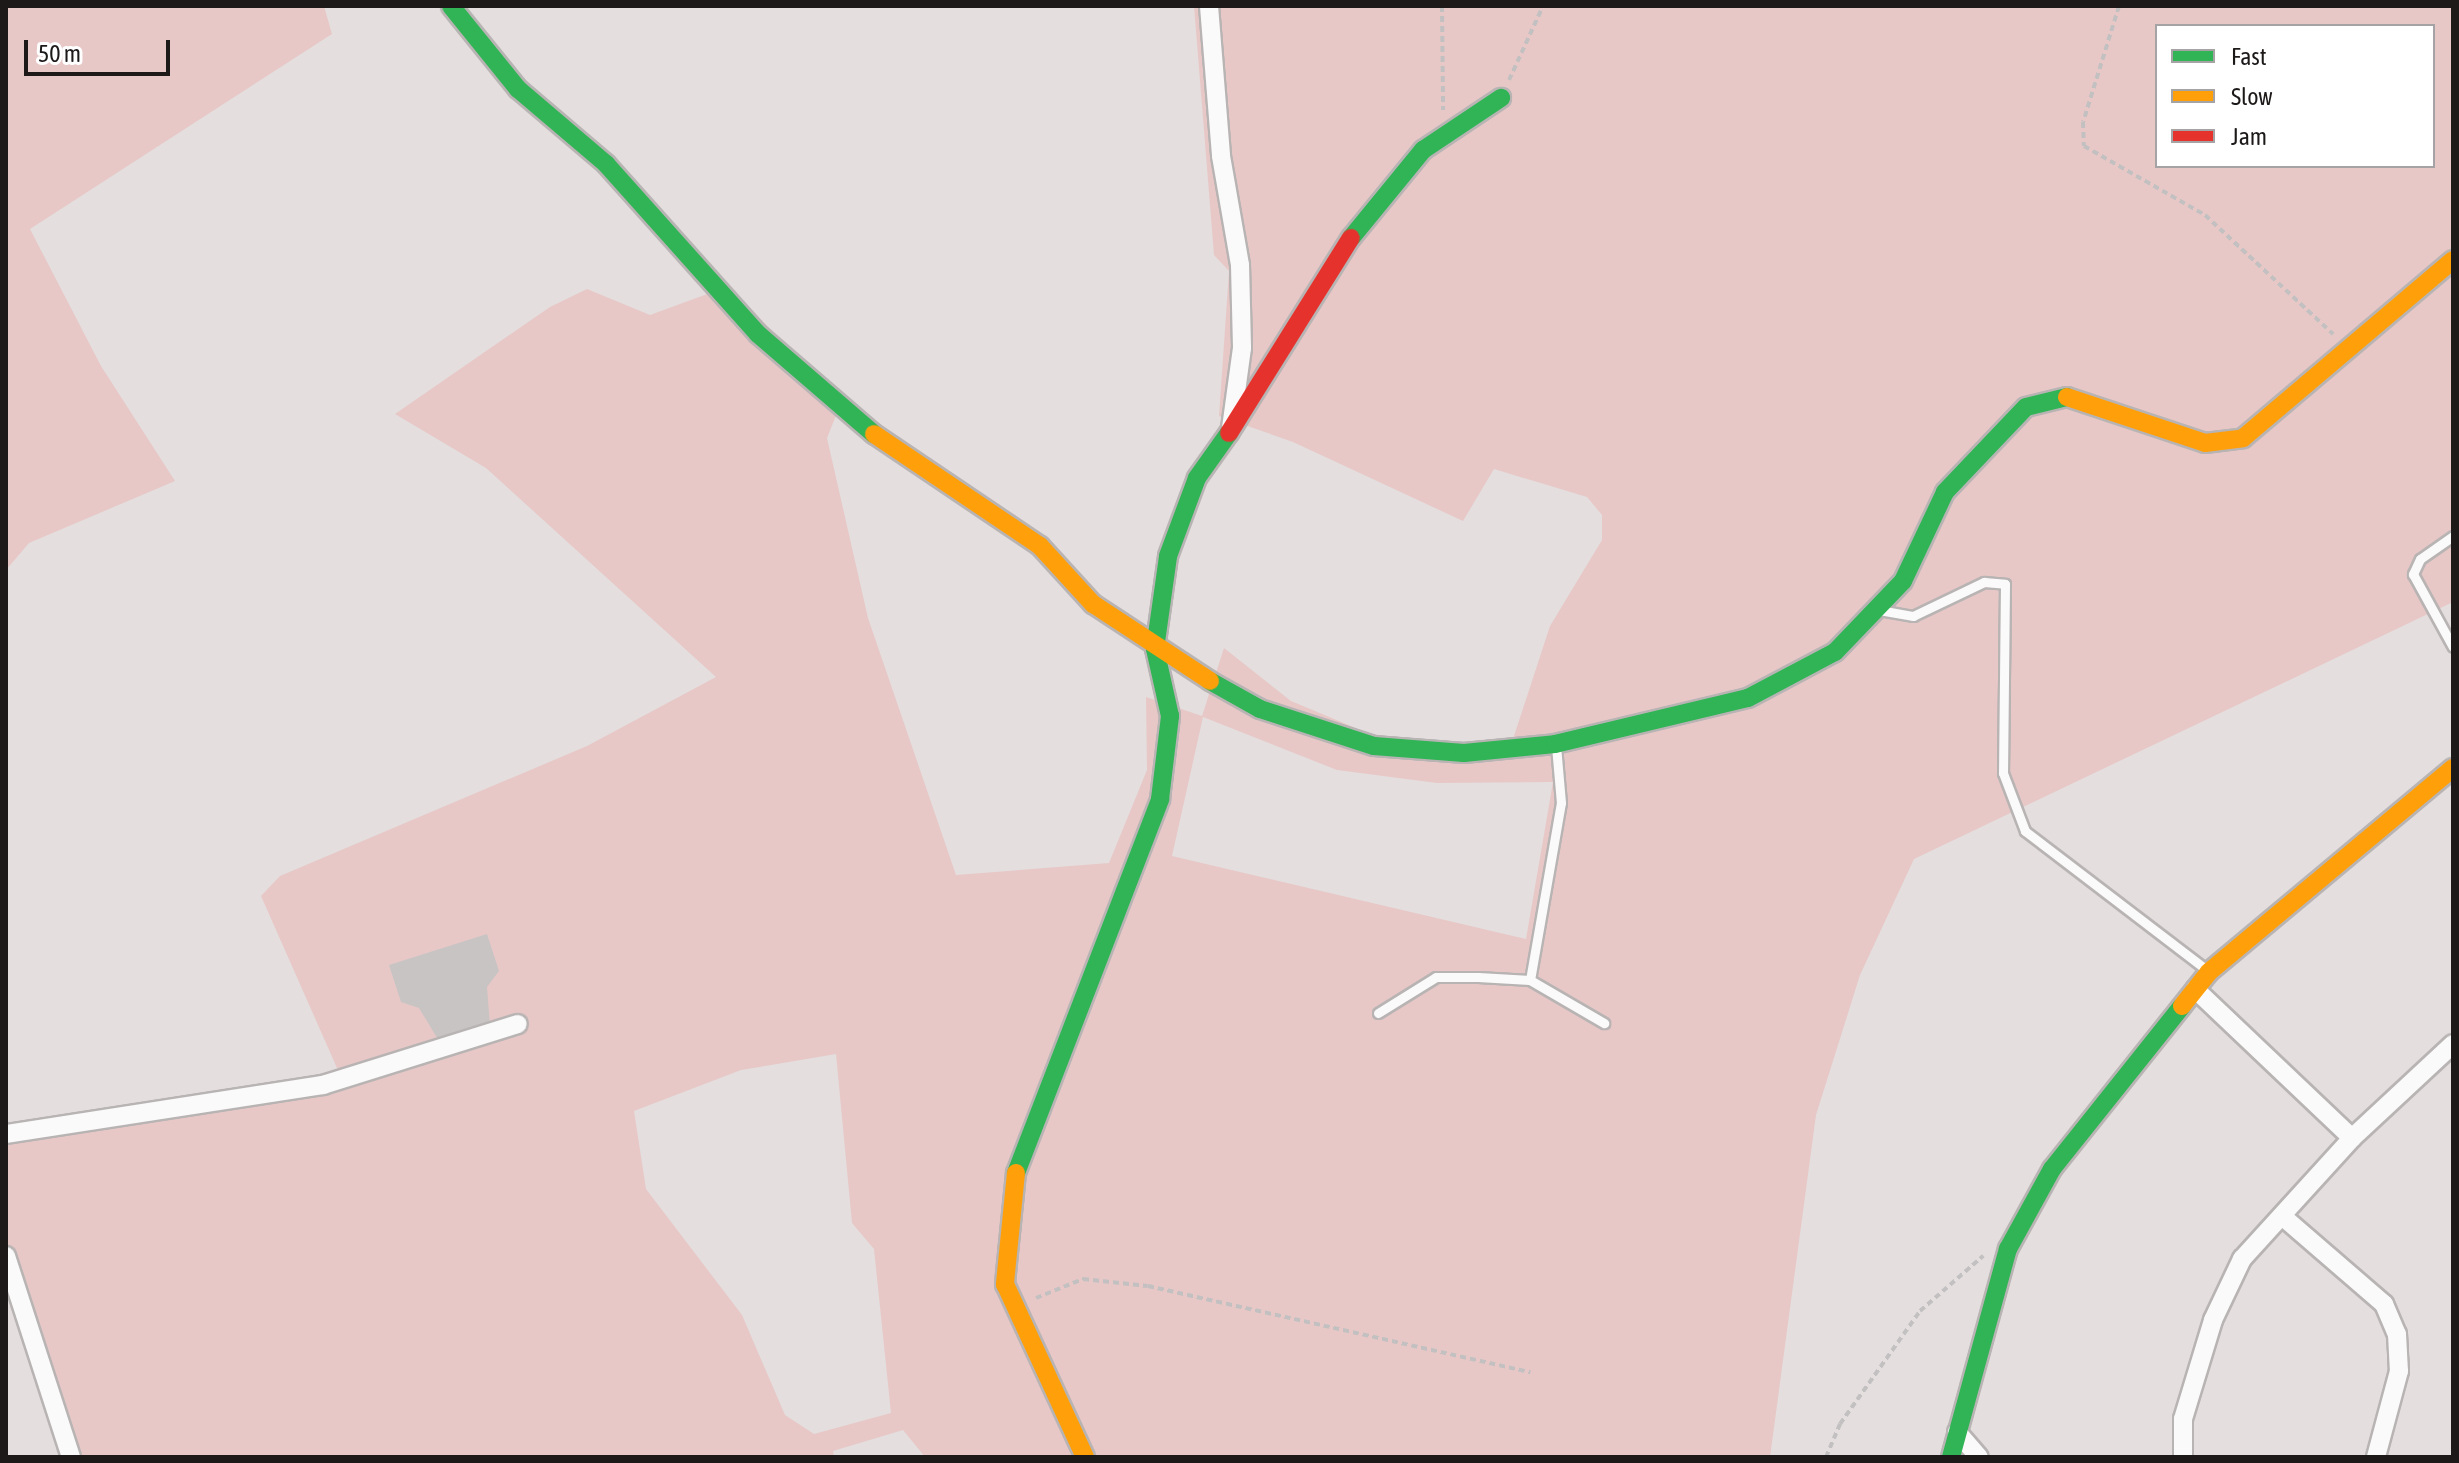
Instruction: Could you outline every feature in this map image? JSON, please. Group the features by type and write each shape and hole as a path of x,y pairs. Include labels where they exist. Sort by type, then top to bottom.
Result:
{"street":[{"path":"451,6 518,89 606,164 758,334 838,409 1040,546 1093,604 1155,649 1260,709 1374,746 1464,753 1555,744 1748,698 1835,652 1903,581 1945,492 2038,400 2066,397 2225,443 2243,438 2453,260"},
{"path":"1209,6 1221,156 1240,265 1242,348 1231,430"},
{"path":"1085,1457 1005,1284 1012,1183 1160,799 1170,716 1155,649 1168,556 1197,478 1285,353 1361,221 1443,137 1501,98"},
{"path":"1951,1457 2013,1239 2052,1169 2209,972 2450,777"},
{"path":"2195,989 2352,1138"},
{"path":"6,1134 323,1085 518,1024"},
{"path":"2183,1457 2183,1419 2213,1320 2242,1259 2352,1138 2453,1044"},
{"path":"2282,1216 2384,1304 2397,1334 2399,1371 2376,1457"},
{"path":"6,1256 71,1457"},
{"path":"1957,1432 1979,1457"}],"lane":[{"path":"2453,536 2420,559 2413,574 2453,647"},
{"path":"1875,610 1913,616 1984,582 2005,584 2003,773 2025,831 2209,972"},
{"path":"1530,980 1561,803 1555,744"},
{"path":"1378,1013 1436,977 1530,980 1604,1023"}],"path":[{"path":"1442,6 1443,137"},
{"path":"1501,98 1543,6"},
{"path":"2119,6 2083,122 2084,146 2205,215 2348,350"},
{"path":"1826,1457 1840,1424 1920,1311 1989,1251"},
{"path":"1019,1316 1036,1298 1070,1281 1135,1284 1530,1372"}],"shaded area":[{"path":"6,6 324,6 332,34 30,229 101,366 175,481 29,543 6,570"},
{"path":"1194,6 2453,6 2453,602 1914,859 1860,975 1816,1115 1770,1457 925,1457 903,1430 833,1451 834,1457 73,1457 6,1264 6,1141 341,1077 261,896 280,876 587,746 716,677 486,468 395,414 550,307 587,289 650,315 729,286 841,403 827,438 868,618 956,875 1109,863 1147,770 1146,697 1202,716 1224,648 1291,701 1370,734 1427,744 1513,739 1550,626 1602,540 1602,515 1587,497 1494,469 1463,521 1293,442 1219,416 1229,271 1214,255","holes":["1203,717 1337,770 1437,783 1553,782 1526,939 1172,856","836,1054 852,1223 874,1249 891,1413 814,1434 785,1415 742,1315 646,1189 634,1111 741,1070"]}],"building":[{"path":"487,934 499,971 487,987 490,1025 439,1041 419,1008 401,1002 389,965"}],"traffic: fast":[{"path":"451,6 518,89 606,164 758,334 874,434"},
{"path":"1351,238 1423,150 1501,98"},
{"path":"1210,681 1260,709 1374,746 1464,753 1555,744 1748,698 1835,652 1903,581 1945,492 2026,407 2067,397"},
{"path":"1016,1173 1160,799 1170,716 1155,649 1168,556 1197,478 1229,433"},
{"path":"1951,1457 2008,1249 2052,1169 2182,1006"}],"traffic: slow":[{"path":"2067,397 2205,443 2243,438 2453,260"},
{"path":"874,434 1040,546 1093,604 1210,681"},
{"path":"2182,1006 2209,972 2453,768"},
{"path":"1016,1173 1005,1284 1085,1457"}],"traffic: jam":[{"path":"1229,433 1351,238"}]}
